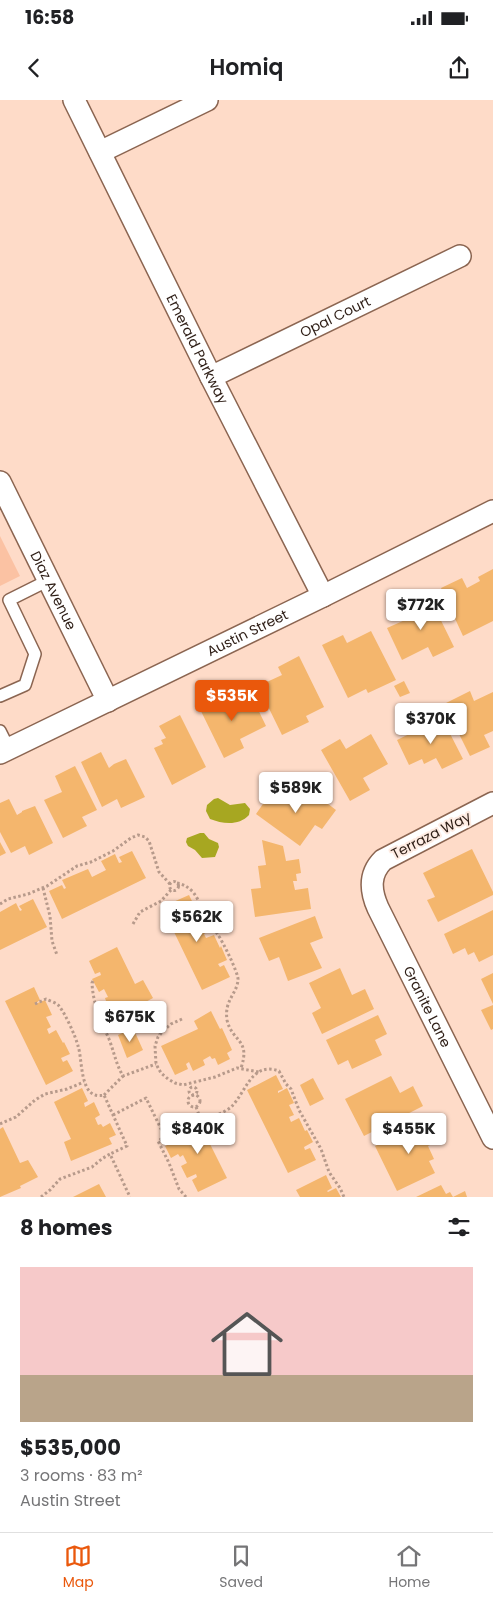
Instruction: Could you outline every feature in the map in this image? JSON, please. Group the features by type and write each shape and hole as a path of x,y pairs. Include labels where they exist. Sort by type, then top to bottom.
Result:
{"street":[{"name":"Emerald Parkway","path":"74,100 211,377 323,596"},
{"path":"100,152 207,100"},
{"name":"Opal Court","path":"211,377 460,256"},
{"name":"Diaz Avenue","path":"0,482 108,701"},
{"name":"Austin Street","path":"3,744 108,701 493,511"},
{"name":"Terraza Way","path":"374,872 383,860 390,855 493,803"},
{"name":"Granite Lane","path":"374,872 372,888 376,902 493,1138"}],"lane":[{"path":"0,696 25,685 35,654 9,600 49,580"}],"path":[{"path":"0,904 8,899 42,888 77,866 113,852 138,835 145,837 149,841 159,872 170,884 171,890"},
{"path":"170,884 173,882 183,884 196,896 209,922 221,938 237,974 238,981 230,998 227,1012 229,1025 244,1048 241,1068"},
{"path":"133,924 140,912 161,900 171,890 176,889 177,883"},
{"path":"42,888 50,916 52,941 57,955"},
{"path":"93,981 93,998 114,1059 123,1076"},
{"path":"35,1004 46,998 59,1005 79,1047 84,1082 89,1091 99,1096 104,1095 123,1076 156,1064"},
{"path":"182,1019 171,1024 160,1034 155,1046 156,1064 168,1080 197,1090 196,1094 189,1098 188,1102 191,1107 196,1107"},
{"path":"104,1028 146,1021 152,1024 160,1034"},
{"path":"196,1107 199,1106 200,1101 198,1096 189,1093 190,1086 195,1081 215,1077 241,1068 261,1072"},
{"path":"186,1197 180,1189 158,1141 187,1125 230,1108 240,1096 248,1080 270,1069 279,1071 291,1089 299,1110 323,1153 329,1172 344,1197"},
{"path":"190,1086 195,1081"},
{"path":"0,1124 16,1118 35,1100 45,1094 67,1089 84,1082"},
{"path":"41,1197 60,1179 92,1167 103,1158 128,1146 104,1095"},
{"path":"113,1115 146,1098 165,1137"},
{"path":"196,1107 201,1120"},
{"path":"110,1154 130,1197"}],"shaded area":[{"path":"0,536 20,576 0,586"},
{"path":"218,798 230,805 245,803 250,809 249,815 241,821 231,823 210,819 206,811 207,805"},
{"path":"204,833 209,839 218,843 219,847 215,857 202,858 195,850 188,846 187,838"}],"building":[{"path":"493,569 493,621 463,636 441,588 462,578 467,588 480,581 478,577"},
{"path":"428,594 454,647 433,657 428,647 402,660 387,628 414,616 407,603"},
{"path":"371,631 396,680 368,693 366,689 348,698 322,645 343,635 347,643"},
{"path":"299,656 324,707 306,716 309,722 282,735 258,686 282,675 278,667"},
{"path":"404,681 410,693 400,697 394,686"},
{"path":"470,691 474,701 493,692 493,731 484,735 490,747 470,756 444,704"},
{"path":"219,695 225,707 251,695 266,726 240,739 244,748 224,758 198,705"},
{"path":"180,715 206,767 172,785 154,748 163,744 161,740 166,738 159,726"},
{"path":"442,718 463,759 442,769 436,758 424,764 422,759 409,765 397,740"},
{"path":"371,734 388,764 363,778 370,790 350,801 321,750 340,739 346,749"},
{"path":"101,752 109,768 126,759 145,797 121,808 117,799 102,807 81,762"},
{"path":"75,766 97,810 82,817 87,826 63,838 44,800 62,792 55,776"},
{"path":"274,788 295,804 307,788 336,810 322,829 315,825 300,846 256,814"},
{"path":"9,799 17,815 35,806 53,843 29,855 25,846 11,853 0,832 0,803"},
{"path":"262,840 283,846 286,861 299,859 301,873 296,874 297,881 293,881 295,890 308,888 311,909 255,917 251,889 261,888 258,866 266,865"},
{"path":"0,842 6,853 0,856"},
{"path":"472,849 493,895 438,922 427,900 435,897 423,873"},
{"path":"132,851 146,878 62,919 49,891 62,885 64,889 66,888 62,880 88,869 92,877 106,870 101,861 115,854 119,863 122,862 119,857"},
{"path":"189,895 207,932 204,934 206,938 214,935 220,948 221,946 227,960 218,964 220,967 224,965 230,977 202,990 162,907"},
{"path":"33,899 47,927 0,950 0,912 16,903 20,911 22,910 19,906"},
{"path":"493,910 493,955 479,962 474,952 468,955 465,948 453,954 444,934"},
{"path":"315,916 323,938 310,943 322,968 288,981 279,957 269,961 259,938"},
{"path":"117,947 135,984 143,980 153,998 114,1019 111,1013 105,1016 99,1005 106,1001 105,998 108,997 104,989 99,992 92,979 101,975 100,972 95,974 89,961"},
{"path":"340,968 352,995 365,989 374,1009 322,1034 312,1013 321,1008 309,983"},
{"path":"493,973 493,1004 481,979"},
{"path":"34,987 40,1000 35,1004 45,1000 52,1015 46,1017 51,1027 47,1029 49,1034 56,1030 64,1042 70,1054 61,1058 63,1062 67,1060 73,1071 46,1085 5,1001"},
{"path":"493,1005 493,1029 491,1030 481,1010"},
{"path":"211,1011 220,1029 222,1028 232,1050 227,1053 230,1059 218,1065 215,1058 212,1059 210,1056 203,1060 205,1065 193,1071 189,1062 186,1064 188,1069 175,1075 161,1046 198,1029 194,1021"},
{"path":"378,1015 387,1034 375,1040 382,1055 352,1069 348,1060 338,1065 326,1040"},
{"path":"133,1028 143,1050 127,1058 118,1035"},
{"path":"276,1075 283,1089 278,1091 278,1093 287,1088 294,1103 289,1105 294,1115 289,1117 291,1122 299,1118 305,1131 307,1130 313,1142 304,1147 305,1150 310,1148 316,1160 288,1173 247,1090"},
{"path":"391,1076 400,1093 413,1086 423,1106 364,1136 345,1099"},
{"path":"313,1078 324,1099 310,1106 300,1085"},
{"path":"82,1088 88,1101 84,1103 85,1107 94,1102 100,1115 95,1118 98,1125 101,1124 103,1127 110,1123 116,1135 109,1138 112,1144 71,1161 64,1142 71,1139 54,1102"},
{"path":"429,1119 440,1140 428,1146 434,1159 429,1161 435,1173 397,1191 375,1146"},
{"path":"209,1120 217,1139 209,1142 227,1178 198,1192 192,1180 197,1177 196,1174 187,1178 181,1166 187,1163 183,1155 180,1157 178,1154 171,1158 165,1146 172,1143 169,1137"},
{"path":"3,1127 20,1163 28,1160 38,1177 20,1186 21,1188 0,1197 0,1129"},
{"path":"326,1175 332,1188 327,1191 336,1188 341,1197 300,1197 296,1190"},
{"path":"99,1184 106,1197 73,1197"},
{"path":"441,1185 446,1194 450,1192 453,1197 416,1197"},
{"path":"465,1191 467,1197 453,1197"}]}
